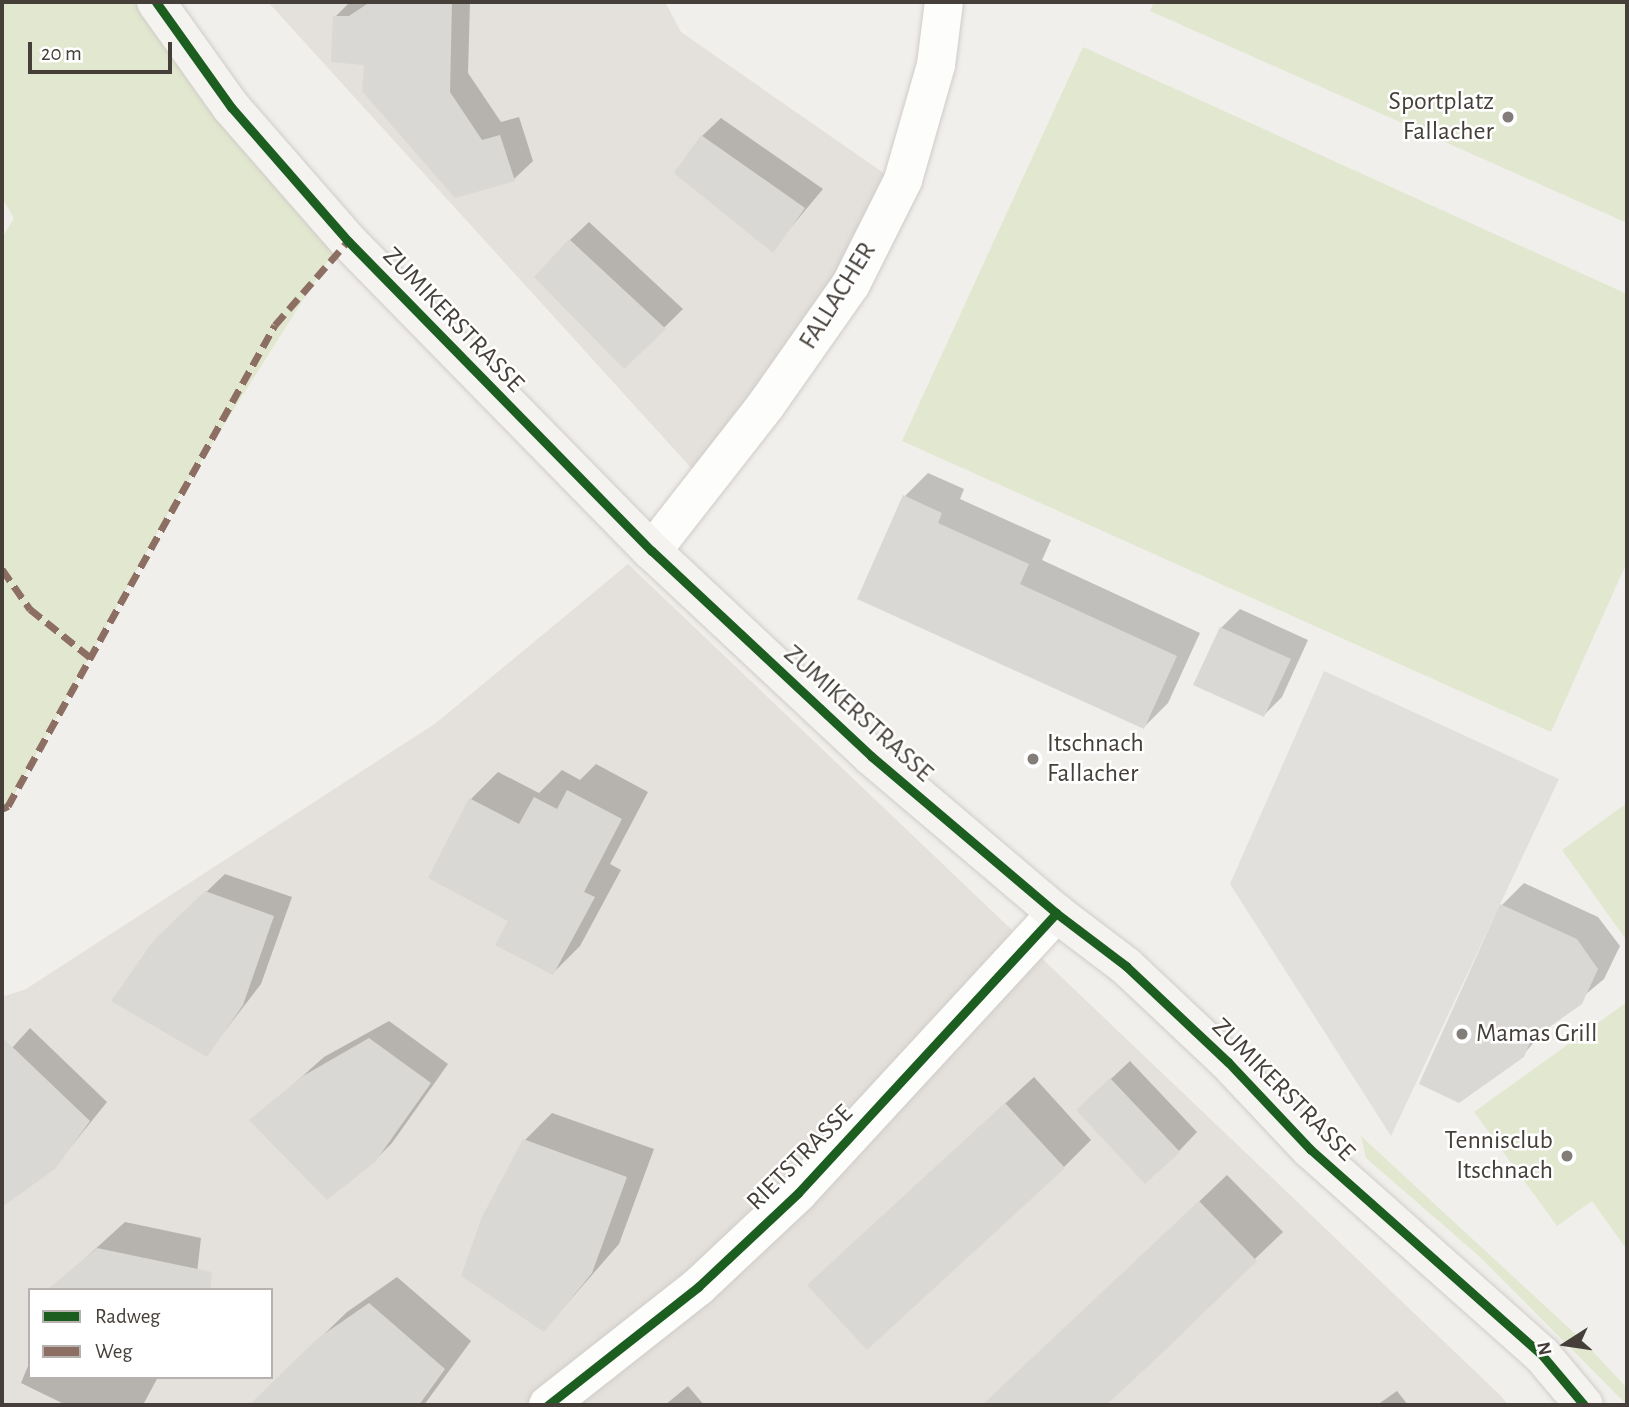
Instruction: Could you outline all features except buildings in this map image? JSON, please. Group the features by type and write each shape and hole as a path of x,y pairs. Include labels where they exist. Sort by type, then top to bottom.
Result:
{"main road":[{"name":"ZUMIKERSTRASSE","path":"156,2 231,107 348,241 652,551 861,747 1056,914 1126,966 1228,1062 1310,1149 1542,1355 1584,1405"}],"street":[{"name":"FALLACHER","path":"652,551 758,416 851,284 903,180 936,65 944,2"},
{"name":"RIETSTRASSE","path":"548,1405 698,1287 798,1193 1056,914"}],"shaded area":[{"path":"268,2 665,2 681,32 885,174 835,284 693,470"},
{"path":"628,564 1508,1405 2,1405 2,997 26,989 436,723"},
{"path":"1324,671 1559,779 1391,1136 1230,884"}],"green space":[{"path":"2,2 156,2 341,240 167,515 8,806 2,809 2,238 14,218 2,198"},
{"name":"Sportplatz Fallacher","path":"1154,2 1627,2 1627,223 1150,11"},
{"path":"1083,47 1627,294 1627,562 1551,732 902,441"},
{"path":"1627,803 1627,941 1562,850"},
{"name":"Tennisclub Itschnach","path":"1627,1002 1627,1250 1592,1201 1557,1226 1474,1112"},
{"path":"1361,1136 1583,1341 1627,1388 1627,1405 1480,1257 1366,1158"}],"marked path":[{"path":"2,809 8,806 275,325 348,241"},
{"path":"2,569 30,609 90,657"}],"cycle path":[{"path":"156,2 231,107 348,241 652,551 871,756 1056,913 1126,966 1228,1062 1310,1149 1542,1355 1584,1405"},
{"path":"548,1405 698,1287 798,1193 1056,913"}],"place":[{"name":"Sportplatz Fallacher","path":"1508,117"},
{"name":"Itschnach Fallacher","path":"1033,759"},
{"name":"Mamas Grill","path":"1462,1034"},
{"name":"Tennisclub Itschnach","path":"1567,1156"}]}
